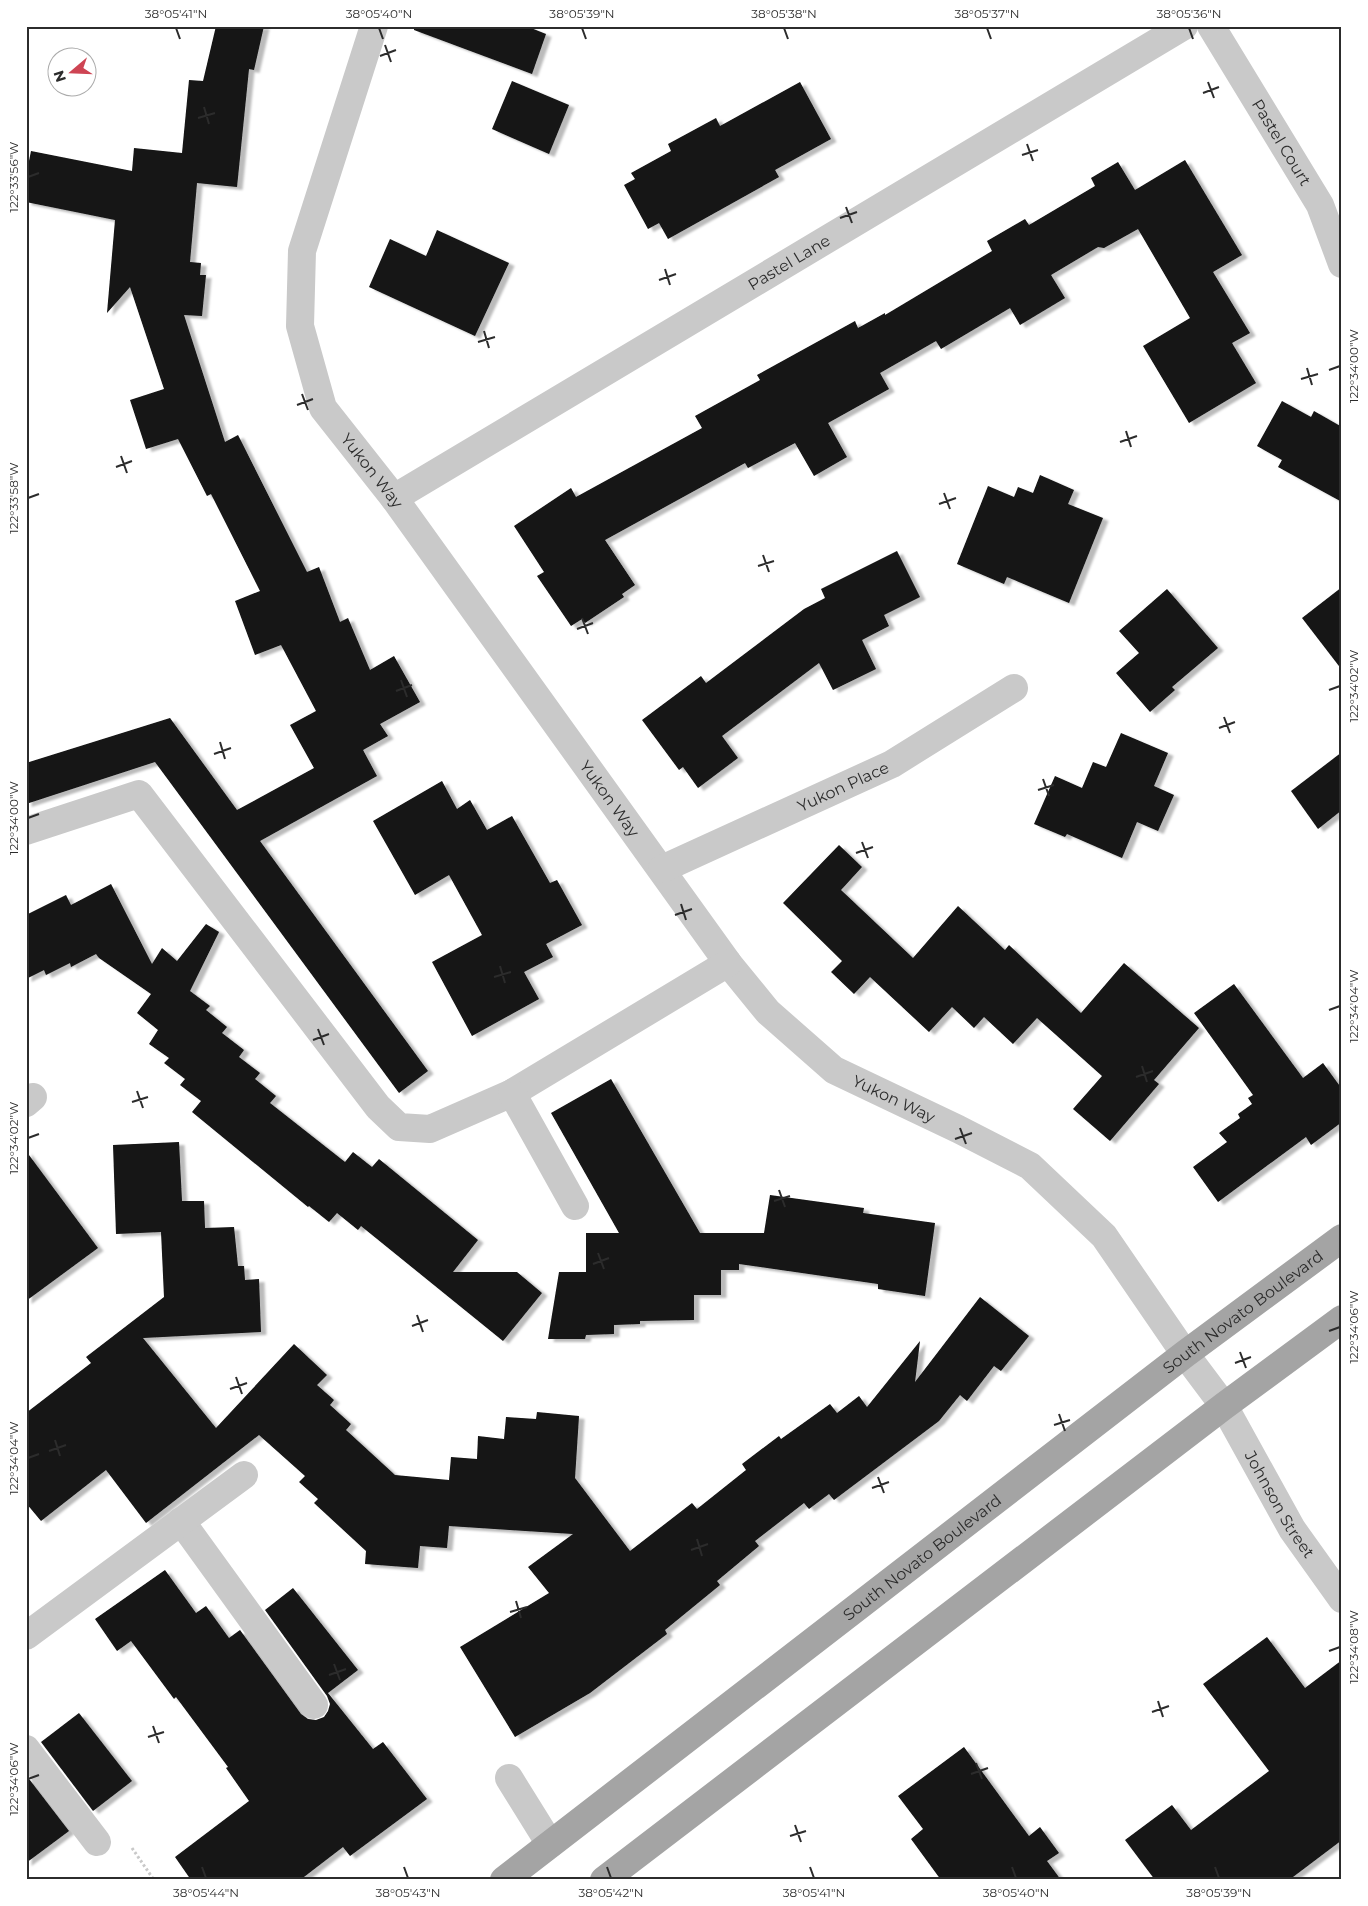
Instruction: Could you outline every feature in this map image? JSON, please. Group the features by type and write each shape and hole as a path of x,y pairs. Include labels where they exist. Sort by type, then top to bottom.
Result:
{"main road":[{"name":"South Novato Boulevard","path":"504,1880 1185,1354 1342,1238"},
{"path":"604,1880 1224,1406 1342,1319"}],"street":[{"name":"Yukon Way","path":"374,26 302,251 300,326 323,408 394,498 662,869 728,964 768,1012 834,1070 958,1129 1030,1166 1104,1236 1185,1354 1224,1406"},
{"name":"Pastel Lane","path":"394,498 1184,26"},
{"name":"Pastel Court","path":"1210,26 1320,205 1342,264"},
{"name":"Yukon Place","path":"662,869 892,764 1014,688"},
{"path":"26,831 139,794 378,1107 399,1127 430,1129 512,1093 728,964"},
{"path":"512,1093 575,1206"},
{"name":"Johnson Street","path":"1224,1406 1292,1529 1342,1599"},
{"path":"26,1636 244,1475"},
{"path":"181,1521 314,1705"},
{"path":"26,1749 97,1842"},
{"path":"509,1778 550,1844"}],"building":[{"path":"216,26 264,26 254,70 249,69 237,187 197,183 190,262 201,263 200,275 206,275 202,316 184,315 225,442 238,435 307,572 319,567 340,622 348,618 370,670 394,656 420,702 380,724 388,736 363,750 377,776 260,841 428,1071 399,1093 155,762 26,804 26,763 170,718 237,810 314,768 290,725 316,711 281,645 255,655 235,601 260,591 211,494 207,496 178,439 146,449 130,400 164,389 130,287 107,313 115,220 26,202 26,176 31,151 132,171 134,148 182,153 189,80 203,81"},
{"path":"414,26 526,26 546,34 532,74 414,30"},
{"path":"512,81 569,105 549,154 492,129"},
{"path":"800,82 831,139 775,170 779,177 668,239 659,223 648,229 624,185 635,179 631,173 671,151 668,144 716,118 720,126"},
{"path":"1185,160 1242,255 1213,272 1250,333 1232,343 1256,383 1189,423 1143,346 1190,318 1138,229 1104,248 1098,247 1051,275 1065,298 1020,325 1010,308 941,349 936,341 880,373 889,389 828,423 847,457 814,476 795,443 748,468 745,463 605,540 635,585 622,594 624,597 585,623 582,619 571,626 537,576 544,572 514,526 571,488 576,497 702,428 695,416 760,380 757,375 855,321 858,328 885,313 885,315 992,251 987,241 1025,219 1029,225 1095,186 1091,178 1118,162 1135,190"},
{"path":"437,230 509,263 475,336 369,287 390,239 426,256"},
{"path":"1282,401 1311,417 1314,411 1342,427 1342,502 1278,467 1282,460 1257,446"},
{"path":"1040,475 1074,490 1068,504 1103,518 1069,603 1007,577 1004,584 957,564 988,486 1014,497 1018,487 1033,493"},
{"path":"897,551 920,597 884,615 889,626 862,640 876,669 833,690 819,663 722,736 738,758 698,788 683,767 679,770 642,720 701,676 706,683 804,609 825,598 821,589"},
{"path":"1342,587 1342,670 1302,618"},
{"path":"1167,589 1218,648 1172,687 1175,690 1150,712 1116,673 1139,653 1119,631"},
{"path":"1121,733 1168,753 1154,786 1174,795 1158,831 1137,822 1122,858 1067,834 1065,837 1034,824 1055,776 1082,788 1093,762 1106,767"},
{"path":"1342,752 1342,810 1318,829 1291,791"},
{"path":"442,781 457,809 470,800 487,830 512,816 550,883 557,880 582,925 546,944 553,957 524,972 539,999 472,1036 432,962 482,935 449,875 415,895 373,821"},
{"path":"839,845 862,867 841,890 913,958 958,906 1005,950 1009,945 1081,1013 1124,963 1199,1028 1154,1080 1159,1084 1110,1141 1073,1109 1102,1076 1037,1018 1013,1044 984,1017 974,1028 952,1007 929,1032 870,977 854,994 831,972 842,961 783,903"},
{"path":"111,884 152,964 162,948 177,961 206,924 219,932 190,991 210,1006 206,1010 227,1027 222,1033 244,1050 239,1057 260,1073 255,1079 276,1096 270,1103 345,1162 353,1152 372,1167 379,1159 478,1240 453,1272 517,1272 542,1293 503,1341 361,1226 358,1230 337,1213 329,1222 192,1112 201,1101 180,1085 185,1079 164,1063 169,1058 149,1044 158,1030 137,1013 151,994 96,954 71,967 70,963 46,975 44,970 26,979 26,915 66,895 71,905"},
{"path":"1234,984 1303,1078 1323,1063 1342,1089 1342,1122 1311,1145 1306,1137 1218,1202 1193,1167 1227,1142 1219,1133 1240,1118 1238,1114 1252,1104 1248,1098 1253,1095 1194,1013"},
{"path":"611,1079 700,1233 764,1233 770,1195 864,1208 863,1213 935,1223 925,1296 878,1289 878,1284 739,1264 739,1270 721,1270 721,1295 694,1295 694,1320 640,1321 640,1324 614,1325 614,1334 586,1335 585,1339 548,1339 559,1272 586,1272 586,1233 619,1233 551,1113"},
{"path":"179,1142 182,1201 204,1201 205,1228 234,1227 238,1266 244,1266 245,1280 259,1279 261,1332 143,1338 216,1428 294,1344 327,1375 317,1385 334,1400 330,1405 351,1424 346,1430 395,1475 449,1480 451,1457 477,1459 478,1436 504,1439 506,1417 536,1419 537,1412 579,1416 575,1478 630,1551 692,1503 697,1509 746,1470 742,1464 779,1436 781,1439 830,1404 837,1413 859,1396 867,1407 920,1341 915,1382 980,1297 1029,1336 1001,1371 994,1366 967,1401 960,1395 939,1421 834,1500 829,1494 809,1509 804,1503 755,1541 759,1546 717,1581 720,1585 665,1630 667,1634 590,1693 515,1737 460,1647 549,1593 528,1567 573,1534 449,1526 447,1548 420,1546 418,1568 365,1564 366,1551 314,1503 318,1499 299,1482 305,1476 259,1435 146,1523 106,1470 41,1521 26,1503 26,1413 91,1363 86,1357 164,1297 161,1232 116,1234 113,1145"},
{"path":"26,1151 98,1248 26,1301"},
{"path":"165,1570 196,1613 206,1606 229,1638 240,1630 301,1714 308,1719 316,1720 324,1717 328,1711 330,1704 327,1696 265,1610 293,1588 358,1670 328,1693 373,1749 383,1742 427,1799 350,1856 343,1847 300,1880 191,1880 175,1857 249,1801 226,1768 228,1767 131,1641 117,1651 95,1619"},
{"path":"1267,1637 1305,1688 1342,1660 1342,1840 1289,1880 1155,1880 1125,1840 1172,1805 1191,1830 1269,1771 1203,1684"},
{"path":"79,1713 132,1781 93,1811 41,1742"},
{"path":"964,1747 1029,1836 1040,1827 1059,1853 1047,1861 1061,1880 941,1880 911,1839 923,1829 898,1796"},
{"path":"26,1775 69,1831 26,1863"}]}
